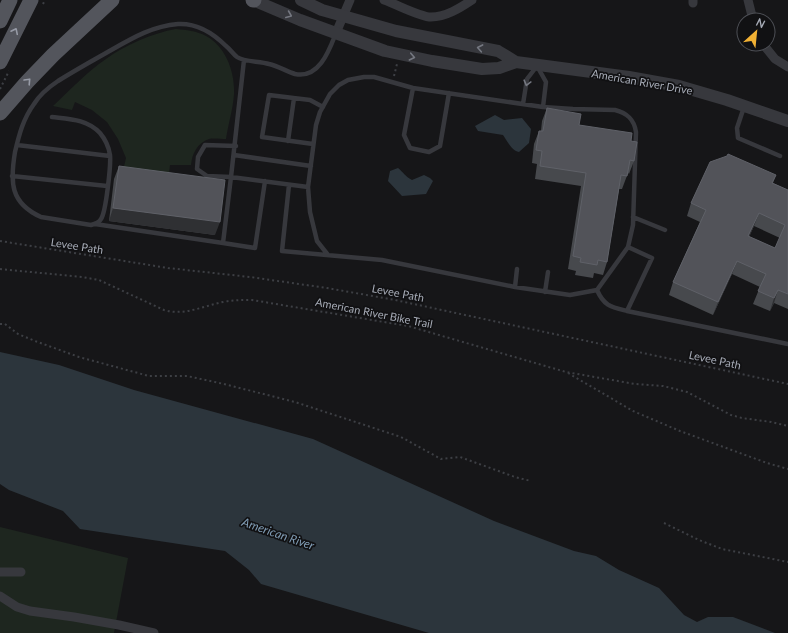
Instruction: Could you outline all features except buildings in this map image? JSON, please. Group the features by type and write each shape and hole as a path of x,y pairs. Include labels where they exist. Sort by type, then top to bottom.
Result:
{"main road":[{"path":"0,21 10,0"},
{"path":"0,62 31,0"},
{"path":"0,113 26,82 112,0"}],"street":[{"name":"American River Drive","path":"253,0 300,20 385,51 482,69 499,68 516,62"},
{"name":"American River Drive","path":"301,0 322,10 396,32 498,51 516,62 537,66 629,77 678,86 788,121"},
{"path":"336,33 350,0"},
{"path":"384,0 430,17 439,16 454,11 472,0"},
{"path":"748,0 751,12"},
{"path":"769,52 775,59 788,67"},
{"path":"0,572 21,572"},
{"path":"0,596 17,607 30,612 104,622 154,633"}],"lane":[{"path":"265,182 255,248 95,224 91,225 77,223 34,214 20,201 14,190 12,176 17,145 24,119 33,104 58,80 138,34 153,29 178,24 194,25 218,38 236,57 244,60 276,65 295,74 304,74 318,68 330,49 336,33"},
{"path":"223,243 236,146 244,60"},
{"path":"523,104 527,79 537,66 546,82 543,107"},
{"path":"290,185 282,251 382,260 515,287 570,296 597,290 628,247 633,225 636,132 632,119 622,111 615,110 573,110 543,107 413,88 374,77 348,80 339,85 330,94 316,125 308,187 310,212 317,241 328,255"},
{"path":"413,88 404,135 410,148 429,152 440,146 449,93"},
{"path":"313,144 262,137 269,95 310,100 323,107"},
{"path":"288,141 294,98"},
{"path":"744,106 737,128 738,138 780,156"},
{"path":"52,117 82,121 92,126 106,143 110,156 110,165 103,215 100,221 95,224"},
{"path":"17,145 110,156"},
{"path":"236,146 206,145 198,157 197,169 207,176 231,177 308,187"},
{"path":"234,155 311,166"},
{"path":"12,176 107,186"},
{"path":"633,217 665,230"},
{"path":"627,311 652,258 628,247"},
{"path":"515,287 517,269"},
{"path":"545,292 548,272"},
{"path":"597,290 602,300 610,307 788,344"}],"path":[{"path":"394,76 397,64"},
{"name":"Levee Path","path":"0,241 168,268 258,278 395,300 788,384"},
{"name":"American River Bike Trail","path":"0,269 99,280 173,313 192,311 230,300 252,300 408,326 566,372 612,381 663,386 687,392 731,415 788,426"},
{"path":"0,324 5,324 18,334 79,357 149,376 187,376 295,402 400,438 441,459 460,458 515,477 532,481"},
{"path":"566,372 633,411 767,463 788,469"},
{"path":"664,523 722,549 788,562"}],"shaded area":[{"path":"176,29 188,30 203,34 219,47 228,61 233,77 234,94 226,139 211,139 201,143 194,153 191,165 170,165 168,182 122,175 126,158 118,139 107,122 92,110 75,102 72,110 53,106 85,75 114,54 130,44"},
{"path":"0,527 128,558 114,633 0,633"}],"water":[{"path":"495,115 504,120 522,118 531,129 529,143 519,152 512,148 503,135 478,131 475,126"},
{"path":"398,168 412,180 424,175 430,178 433,181 426,194 402,196 388,181 390,171"},
{"name":"American River","path":"0,352 59,365 134,390 313,439 494,521 574,551 596,556 619,570 659,588 684,615 697,622 708,617 733,617 775,633 429,633 261,584 249,570 225,551 80,529 63,511 9,490 0,484"}]}
